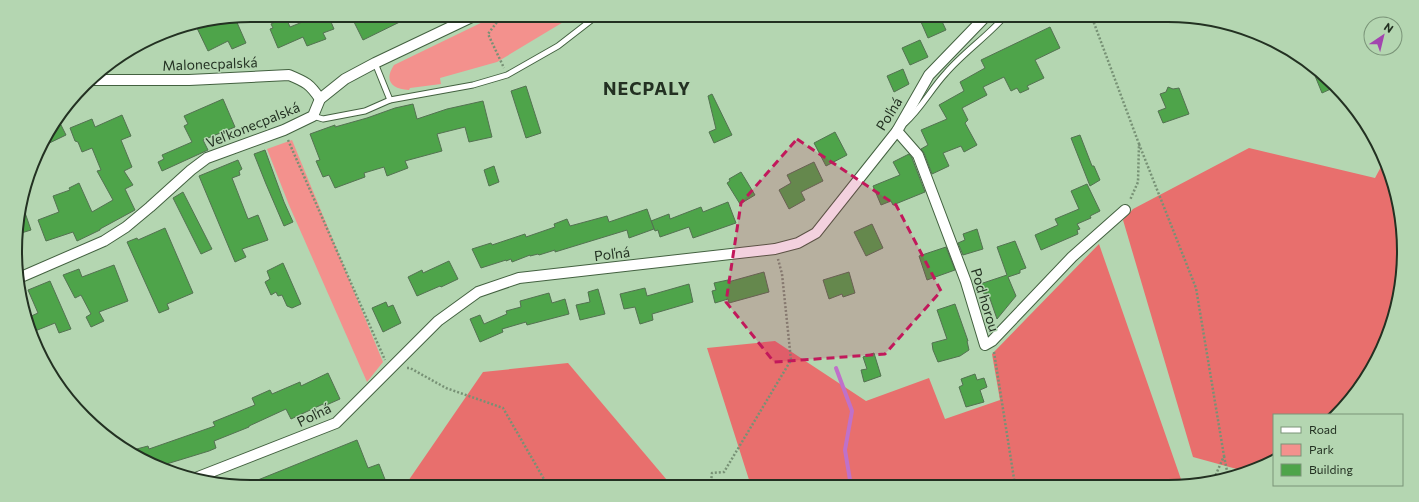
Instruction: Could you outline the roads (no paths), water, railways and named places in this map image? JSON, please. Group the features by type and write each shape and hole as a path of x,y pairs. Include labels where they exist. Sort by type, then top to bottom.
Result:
{"street":[{"name":"Veľkonecpalská","path":"23,276 104,241 126,227 191,170 207,158 287,128 313,116 320,100 345,79 461,22"},
{"name":"Poľná","path":"203,475 336,423 438,321 478,292 519,278 775,249 798,243 816,233 897,131 929,75 980,22"},
{"name":"Malonecpalská","path":"99,80 189,80 289,75 312,88 320,100"},
{"name":"Pod horou","path":"897,131 918,155 966,282 985,345 992,341 1072,257 1126,210"}],"lane":[{"path":"313,116 323,119 365,111 390,100 473,85 507,75 558,46 589,22"},
{"path":"897,131 912,117 946,72 1000,22"},
{"path":"375,63 390,100"}],"waterway":[{"path":"836,368 852,411 845,450 850,480"}],"district":[{"name":"NECPALY","path":"647,89"}]}
